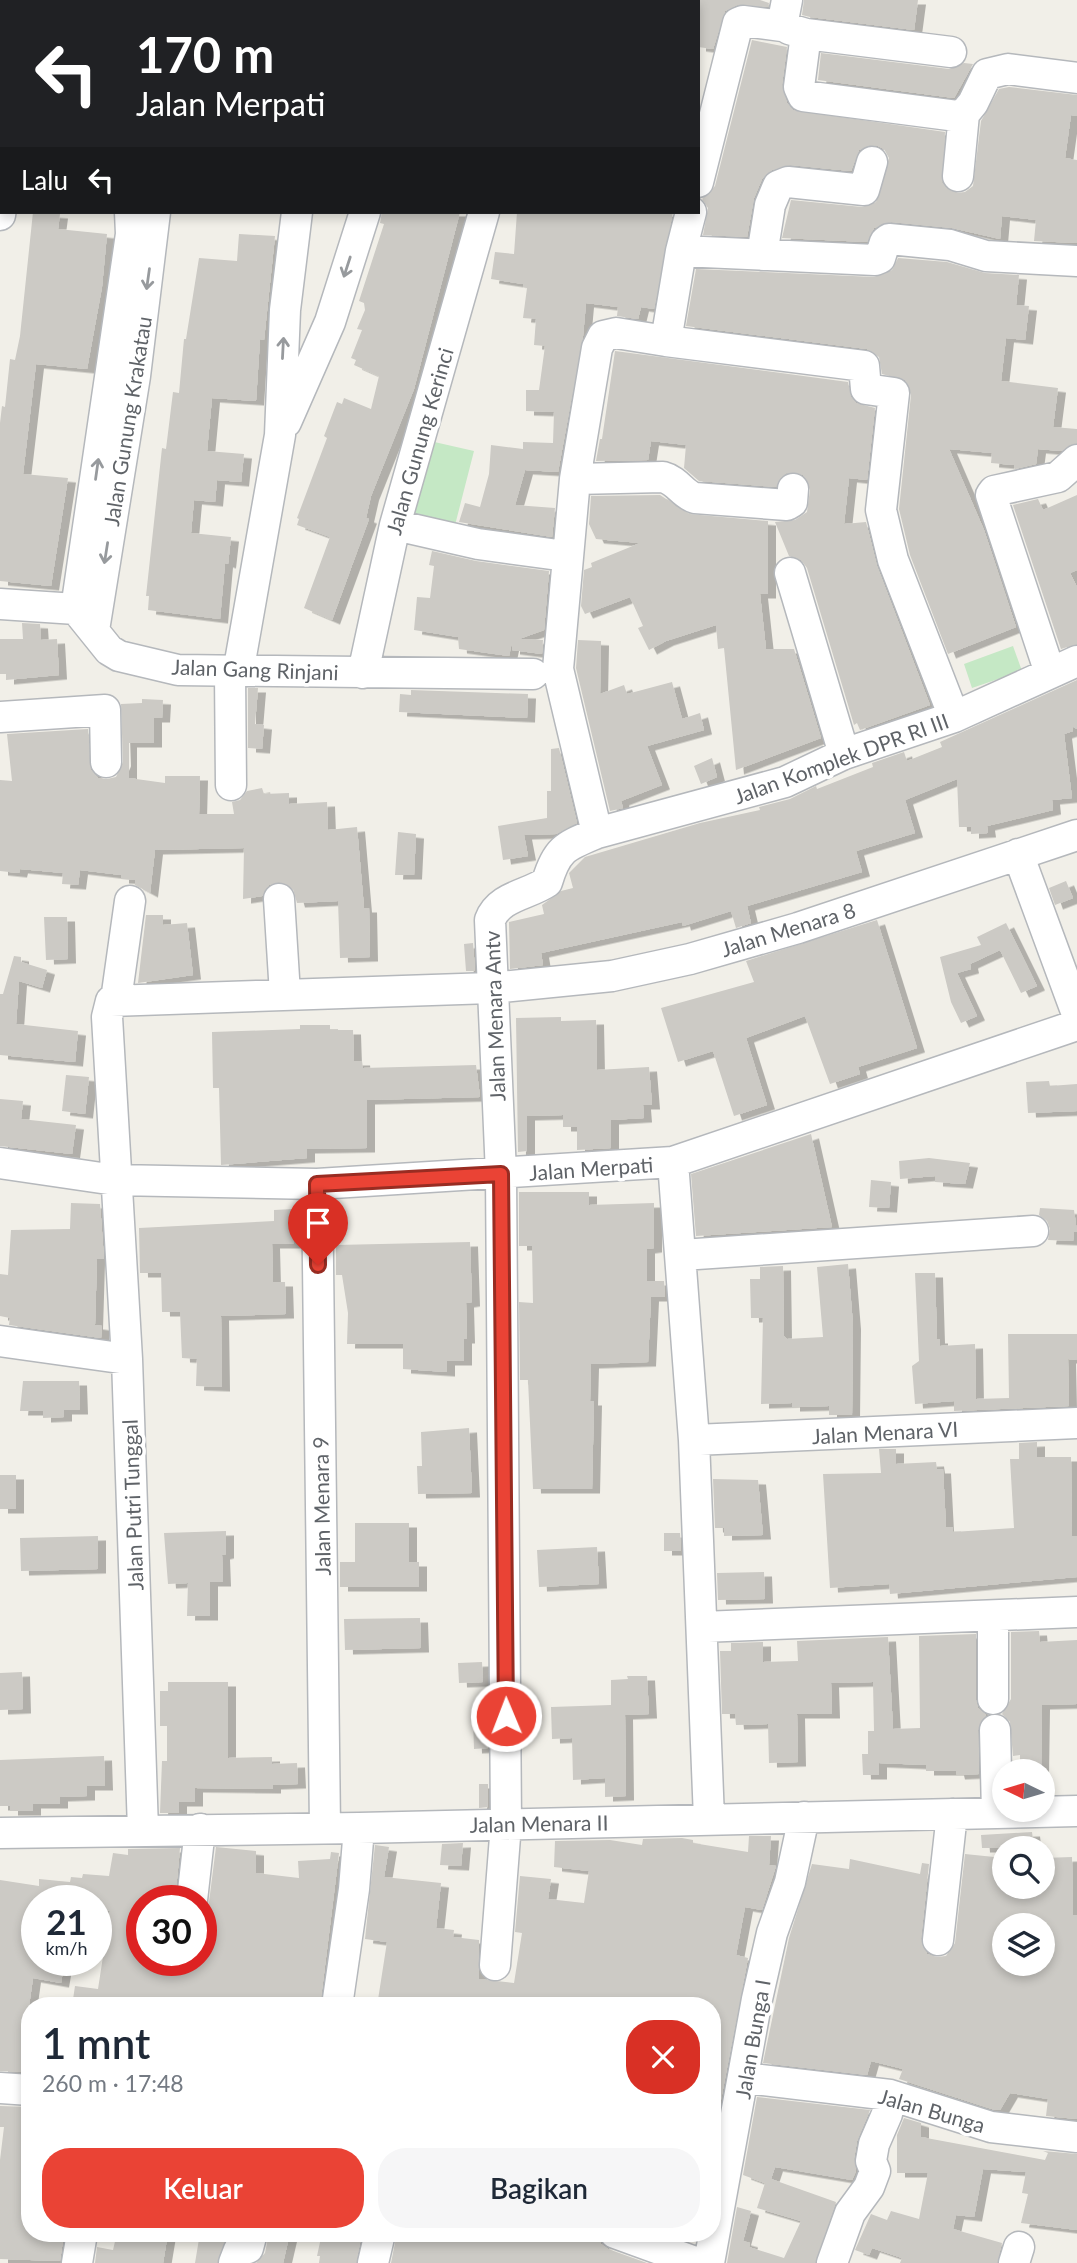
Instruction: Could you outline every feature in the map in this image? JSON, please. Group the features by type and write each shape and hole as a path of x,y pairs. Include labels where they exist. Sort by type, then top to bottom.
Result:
{"street":[{"path":"792,19 799,87 803,96 957,116 964,114"},
{"path":"700,174 738,23 743,21 776,26 792,19 951,52"},
{"path":"958,176 964,114 973,103 983,80 994,71 1008,69 1077,78"},
{"path":"762,255 770,205 778,186 788,182 864,190 872,162"},
{"name":"Jalan Gunung Krakatau","path":"123,375 130,214"},
{"name":"Jalan Gunung Krakatau","path":"85,620 123,375 156,214"},
{"path":"231,785 234,673 280,435 285,310 297,214"},
{"path":"280,435 330,322 364,214"},
{"name":"Jalan Gunung Kerinci","path":"363,673 395,525 483,214"},
{"path":"666,341 681,251 690,214"},
{"path":"681,251 877,260 889,239 950,245 986,256 1077,261"},
{"path":"285,310 330,322"},
{"path":"597,833 558,669 575,479 599,341 608,333 864,366 866,389 894,393 881,510 893,560 954,717"},
{"path":"1050,673 991,495 994,491 1033,480 1058,477 1077,460"},
{"path":"575,479 663,477 674,480 687,496 695,498 787,505 792,502 793,489"},
{"path":"395,525 478,544 551,554"},
{"path":"790,573 844,754"},
{"path":"0,604 85,620"},
{"name":"Jalan Gang Rinjani","path":"85,620 109,650 119,656 178,670 234,673 533,674"},
{"name":"Jalan Komplek DPR RI III","path":"597,833 743,796 785,782 844,754 954,717 1077,661"},
{"path":"0,717 105,710 106,762"},
{"name":"Jalan Menara Antv","path":"495,1965 506,1824 501,1174 491,988 491,920 501,903 548,882 556,856 568,845 597,833"},
{"name":"Jalan Menara 8","path":"116,1000 491,988 612,976 690,959 798,928 1077,835"},
{"path":"1017,854 1077,1014"},
{"path":"279,899 285,995"},
{"name":"Jalan Putri Tunggal","path":"130,901 116,1000 108,1006 107,1017 127,1359 143,1830"},
{"name":"Jalan Merpati","path":"0,1163 115,1180 317,1184 673,1162 1077,1026"},
{"path":"673,1162 694,1440 709,1819"},
{"name":"Jalan Menara 9","path":"317,1184 325,1827"},
{"path":"682,1255 1033,1231"},
{"path":"0,1341 127,1359"},
{"name":"Jalan Menara VI","path":"694,1440 1077,1423"},
{"path":"702,1627 1077,1612"},
{"path":"993,1616 993,1699"},
{"path":"995,1730 996,1759"},
{"name":"Jalan Menara II","path":"1055,1812 1077,1811"},
{"name":"Jalan Menara II","path":"0,1833 359,1828 992,1813"},
{"path":"938,1940 952,1814"},
{"name":"Jalan Bunga I","path":"721,2201 772,1933 790,1882 804,1817"},
{"path":"338,1997 354,1889 359,1828"},
{"path":"194,1885 200,1829"},
{"name":"Jalan Bunga","path":"745,2078 890,2095 991,2127 1077,2137"},
{"path":"0,2088 21,2089"},
{"path":"832,2263 850,2213 869,2187 875,2171 871,2161 874,2144 887,2114 890,2095"},
{"path":"78,2263 81,2242"},
{"path":"234,2263 239,2250 248,2248 250,2242"},
{"path":"373,2263 378,2242"},
{"path":"631,2242 654,2255 698,2263"},
{"name":"Jalan Bunga I","path":"709,2263 713,2242"}],"green space":[{"path":"430,441 474,451 453,533 410,522"},
{"path":"1013,646 1022,671 972,688 964,664"}],"building":[{"path":"700,0 760,0 769,3 768,7 737,5 725,11 713,49 700,47"},
{"path":"804,0 918,0 914,30 802,15"},
{"path":"752,40 787,47 782,85 787,103 793,110 945,132 942,183 956,193 965,192 973,186 981,121 999,89 1009,87 1077,95 1077,116 1071,115 1065,158 1077,160 1077,243 1034,241 1036,220 1002,216 1000,239 952,228 891,222 874,228 867,242 782,238 791,200 862,207 876,202 889,158 884,149 876,145 859,150 851,171 790,165 772,170 762,179 754,198 747,237 703,235 708,208 702,199 715,186"},
{"path":"821,53 949,69 964,63 973,64 954,98 818,80"},
{"path":"33,214 60,214 58,229 107,234 102,287 87,369 36,364 23,474 68,478 51,586 0,581 0,423 2,406 5,407 10,359 15,360"},
{"path":"382,214 459,214 414,389 371,496 366,518 369,519 332,620 304,608 330,537 297,525 297,518 327,438 324,436 337,402 342,404 344,398 371,409 379,376 354,365 356,360 351,358 362,330 357,329 365,310 364,303 359,301 384,224 380,223"},
{"path":"517,214 673,214 654,309 641,307 638,319 617,316 618,307 586,303 583,336 558,472 525,470 515,505 555,508 552,537 459,522 465,503 480,507 489,474 491,445 523,449 523,442 553,443 554,412 526,411 526,390 539,390 545,346 534,345 536,319 523,318 527,288 523,287 523,284 491,279 495,252 514,254"},
{"path":"239,234 275,236 264,340 260,339 256,401 212,398 207,451 244,454 241,482 217,480 215,502 194,500 191,533 231,537 228,564 225,563 220,619 148,610 149,596 146,596 162,448 166,449 173,392 179,393 184,339 199,258 237,261"},
{"path":"898,258 947,262 985,273 1019,275 1016,305 1029,306 1025,340 1006,338 1001,381 1058,388 1053,427 1077,429 1077,443 1061,451 1038,449 1036,464 1015,469 1014,465 991,463 992,453 949,449 984,530 1016,627 948,654 910,555 899,509 911,395 905,380 882,374 879,357 867,349 686,326 696,269 874,277 892,270"},
{"path":"615,351 848,382 851,397 856,403 875,408 867,480 849,478 844,524 866,522 877,566 930,705 860,730 857,723 854,725 807,568 801,560 789,556 775,522 795,520 807,512 810,490 803,475 786,473 776,487 699,481 684,468 686,445 651,441 648,460 596,461 602,439"},
{"path":"660,495 689,514 768,521 768,594 760,594 766,649 794,649 821,738 736,770 724,648 718,649 716,625 666,641 649,650 638,628 643,626 630,597 585,614 581,606 584,570 592,567 591,563 640,543 596,539 589,524 591,496"},
{"path":"1077,495 1077,570 1070,573 1077,587 1077,644 1061,649 1013,505 1038,499 1043,510"},
{"path":"432,551 476,561 549,571 544,630 519,639 543,640 542,654 512,650 512,642 509,656 459,649 458,637 414,630 417,597 430,598 434,566 429,565"},
{"path":"22,623 40,624 41,640 57,639 59,675 6,680 6,674 0,674 0,639 23,639"},
{"path":"578,640 601,641 600,694 624,685 627,694 672,682 682,719 700,713 704,730 647,746 662,785 621,801 623,808 610,811 576,668"},
{"path":"1077,680 1077,729 1072,726 1073,731 1064,734 1072,798 1052,800 1053,810 987,826 988,833 971,834 971,827 959,827 957,779 905,800 915,833 856,851 862,872 747,906 751,923 736,928 731,911 683,926 682,922 541,953 543,965 510,969 509,922 544,914 542,905 561,891 573,888 569,873 585,857 700,823 760,810 759,807 790,799 816,786 817,789 873,767 872,763 904,752 907,761 942,747 940,742"},
{"path":"248,688 258,688 255,724 264,725 262,749 248,748"},
{"path":"411,690 528,694 527,718 399,712 400,694 411,695"},
{"path":"142,699 163,700 162,718 154,718 154,743 129,743 129,778 165,783 165,776 200,776 199,814 234,814 232,802 240,800 247,791 262,788 264,794 289,793 289,804 327,802 328,830 357,827 364,908 369,908 370,957 340,958 338,901 297,903 293,889 279,882 269,885 262,896 243,899 244,848 155,850 150,893 135,885 135,880 121,879 121,875 80,870 78,885 62,884 63,873 20,869 19,873 0,871 0,780 12,781 7,734 88,729 91,770 98,778 116,777 123,762 121,704 142,703"},
{"path":"559,748 577,823 556,834 524,835 528,856 503,860 498,826 547,818 547,791 551,791 551,749"},
{"path":"712,758 717,777 701,784 694,766"},
{"path":"398,832 416,834 414,875 395,875"},
{"path":"1066,881 1073,898 1055,905 1049,888"},
{"path":"146,915 163,915 163,925 187,923 193,975 138,983"},
{"path":"44,917 67,917 68,959 46,960"},
{"path":"877,920 917,1048 858,1067 860,1074 830,1084 805,1016 746,1038 767,1105 734,1116 713,1051 678,1062 661,1008 754,982 746,961"},
{"path":"1006,923 1037,986 1021,993 1000,950 970,964 971,969 957,973 977,1016 961,1023 951,1002 940,957 981,945 977,937"},
{"path":"473,943 475,971 466,971 464,944"},
{"path":"14,956 21,957 21,962 47,970 42,988 19,981 16,1024 78,1031 75,1062 0,1055 0,994 3,994"},
{"path":"561,1017 561,1021 596,1020 597,1070 649,1067 652,1105 643,1105 644,1118 611,1120 611,1148 577,1150 577,1127 563,1127 563,1115 527,1116 527,1151 518,1152 516,1018"},
{"path":"300,1025 330,1025 330,1030 353,1030 354,1061 362,1061 363,1068 476,1065 480,1097 367,1100 367,1148 307,1149 307,1158 221,1165 219,1088 213,1088 212,1032 300,1029"},
{"path":"66,1075 89,1077 85,1114 62,1111"},
{"path":"1049,1081 1050,1086 1077,1084 1077,1111 1028,1113 1026,1082"},
{"path":"0,1099 23,1101 21,1119 76,1125 72,1154 0,1146"},
{"path":"811,1134 832,1227 696,1236 691,1174"},
{"path":"929,1158 970,1163 965,1184 935,1182 935,1176 900,1179 899,1161"},
{"path":"871,1180 891,1182 889,1208 869,1207"},
{"path":"519,1192 589,1192 589,1205 654,1203 654,1248 647,1249 647,1281 664,1281 665,1297 651,1297 648,1362 591,1364 590,1401 594,1401 592,1489 533,1489 528,1380 520,1380 519,1302 533,1303 532,1246 519,1246"},
{"path":"71,1203 100,1204 104,1259 97,1259 95,1325 102,1326 101,1338 9,1325 10,1318 0,1316 0,1274 8,1275 11,1230 70,1229"},
{"path":"1040,1208 1074,1210 1077,1232 1074,1232 1073,1241 1048,1240 1050,1229 1047,1221 1039,1215"},
{"path":"293,1209 294,1244 272,1244 273,1282 285,1282 286,1314 221,1316 222,1387 196,1386 197,1359 182,1358 180,1312 162,1312 161,1273 140,1273 139,1228 274,1221 274,1210"},
{"path":"470,1242 472,1302 466,1303 467,1339 464,1339 464,1361 447,1361 447,1372 403,1369 403,1344 347,1344 348,1313 342,1275 336,1275 336,1245"},
{"path":"848,1264 853,1325 852,1415 829,1415 829,1406 761,1404 763,1318 751,1318 750,1279 760,1279 760,1267 783,1266 784,1336 787,1339 823,1337 817,1267"},
{"path":"915,1273 935,1273 937,1339 940,1339 940,1346 975,1344 976,1399 1009,1398 1008,1334 1077,1334 1077,1360 1068,1359 1069,1406 954,1411 954,1401 915,1404 912,1366 919,1361"},
{"path":"23,1381 79,1381 80,1410 64,1410 64,1417 43,1418 43,1411 20,1411"},
{"path":"469,1428 472,1493 418,1494 417,1466 422,1466 421,1432"},
{"path":"1037,1442 1037,1457 1071,1457 1072,1536 1077,1536 1077,1577 890,1594 889,1584 830,1588 823,1474 881,1473 879,1449 896,1449 896,1464 936,1462 937,1469 943,1469 946,1527 953,1527 953,1532 1014,1528 1010,1459 1019,1459 1019,1443"},
{"path":"0,1475 16,1475 16,1509 0,1509"},
{"path":"713,1479 758,1480 763,1535 724,1536 724,1528 715,1528"},
{"path":"355,1523 409,1523 409,1562 419,1562 419,1587 340,1587 340,1562 355,1562"},
{"path":"226,1531 226,1554 222,1555 223,1582 210,1582 210,1616 187,1616 188,1583 168,1584 164,1533"},
{"path":"664,1533 680,1533 681,1551 664,1551"},
{"path":"98,1536 98,1569 21,1571 20,1538"},
{"path":"597,1547 599,1584 539,1587 537,1550"},
{"path":"764,1572 765,1599 718,1600 717,1573"},
{"path":"420,1618 421,1648 345,1650 344,1619"},
{"path":"1039,1631 1040,1642 1077,1640 1077,1704 1042,1705 1041,1759 1020,1759 1020,1755 1013,1756 1010,1722 1002,1714 1011,1699 1011,1632"},
{"path":"976,1634 976,1700 978,1708 986,1715 978,1730 979,1774 957,1775 956,1771 926,1771 926,1765 879,1763 879,1775 863,1775 862,1754 868,1754 868,1731 874,1731 873,1682 831,1683 832,1714 797,1714 798,1762 769,1763 768,1724 736,1725 735,1714 722,1714 720,1651 731,1651 731,1643 763,1642 763,1662 798,1661 797,1641 888,1637 893,1729 920,1728 919,1636"},
{"path":"482,1662 483,1682 459,1683 458,1663"},
{"path":"22,1672 23,1709 0,1710 0,1673"},
{"path":"627,1676 647,1676 649,1714 625,1715 626,1796 605,1797 605,1778 573,1780 572,1738 552,1739 551,1707 611,1705 611,1680 628,1679"},
{"path":"168,1682 228,1682 228,1758 272,1757 272,1764 297,1763 298,1784 273,1785 273,1789 195,1788 195,1802 179,1802 179,1813 160,1813 162,1761 167,1761 167,1726 160,1726 160,1691 168,1691"},
{"path":"488,1719 488,1748 474,1749 473,1720"},
{"path":"104,1756 105,1786 87,1786 87,1796 60,1797 60,1804 33,1804 33,1811 10,1811 10,1806 0,1806 0,1760"},
{"path":"479,1784 488,1784 488,1807 479,1808"},
{"path":"1032,1832 1032,1836 992,1836 992,1848 982,1848 981,1835"},
{"path":"749,1836 771,1836 769,1865 776,1866 762,1910 745,1907 736,1955 748,1958 721,2100 721,1997 378,1997 387,1942 365,1939 375,1845 389,1847 384,1877 441,1883 436,1928 454,1930 453,1937 479,1940 479,1979 514,1983 522,1933 515,1932 520,1876 551,1879 548,1899 584,1903 589,1871 554,1867 555,1841 610,1840 642,1845 643,1839 682,1838 693,1840 693,1843 748,1852"},
{"path":"463,1843 461,1866 440,1865 442,1844"},
{"path":"216,1847 256,1851 256,1873 299,1878 298,1861 330,1859 331,1852 339,1853 321,1997 73,1997 75,1986 98,1989 100,1976 112,1976 112,1885 39,1885 39,1879 70,1882 71,1877 82,1878 83,1874 109,1876 113,1853 128,1855 128,1849 180,1848 176,1885 126,1885 126,1976 217,1976 217,1885 211,1885"},
{"path":"965,1854 992,1857 992,1899 1055,1899 1055,1858 1072,1857 1073,1915 1077,1915 1077,2119 1046,2116 1048,2099 1010,2093 1000,2110 995,2110 899,2079 903,2069 871,2061 867,2075 763,2063 789,1938 812,1864 849,1869 850,1859 920,1874 922,1863 929,1864 921,1939 927,1954 946,1956 955,1943"},
{"path":"0,1880 32,1885 21,1885 21,1976 62,1976 61,1983 33,1978 30,1997 21,1997 21,2072 0,2071"},
{"path":"757,2097 870,2110 857,2141 854,2159 856,2171 852,2180 775,2167 771,2179 836,2202 815,2263 727,2263 737,2207 751,2211 743,2241 750,2243 749,2247 784,2258 801,2221 757,2208 765,2183 743,2175"},
{"path":"0,2106 21,2107 21,2242 63,2242 60,2261 0,2259 0,2160 4,2127 0,2127"},
{"path":"904,2118 921,2123 921,2137 1045,2160 1048,2153 1043,2151 1077,2154 1077,2230 1021,2223 1028,2194 1022,2193 1026,2172 983,2169 974,2217 956,2215 953,2229 1002,2243 997,2263 900,2263 902,2258 872,2248 869,2255 855,2250 871,2214 887,2220 891,2211 919,2219 928,2173 897,2173 897,2135"},
{"path":"115,2242 166,2242 163,2263 95,2263 97,2247 113,2250"},
{"path":"198,2242 225,2242 217,2263 195,2263"},
{"path":"267,2242 288,2242 283,2263 256,2263 265,2253"},
{"path":"320,2242 360,2242 356,2263 319,2263 320,2256 317,2256"},
{"path":"395,2242 600,2242 608,2249 647,2263 391,2263"}],"route":[{"path":"318,1265 317,1184 501,1174 506,1716"}]}
